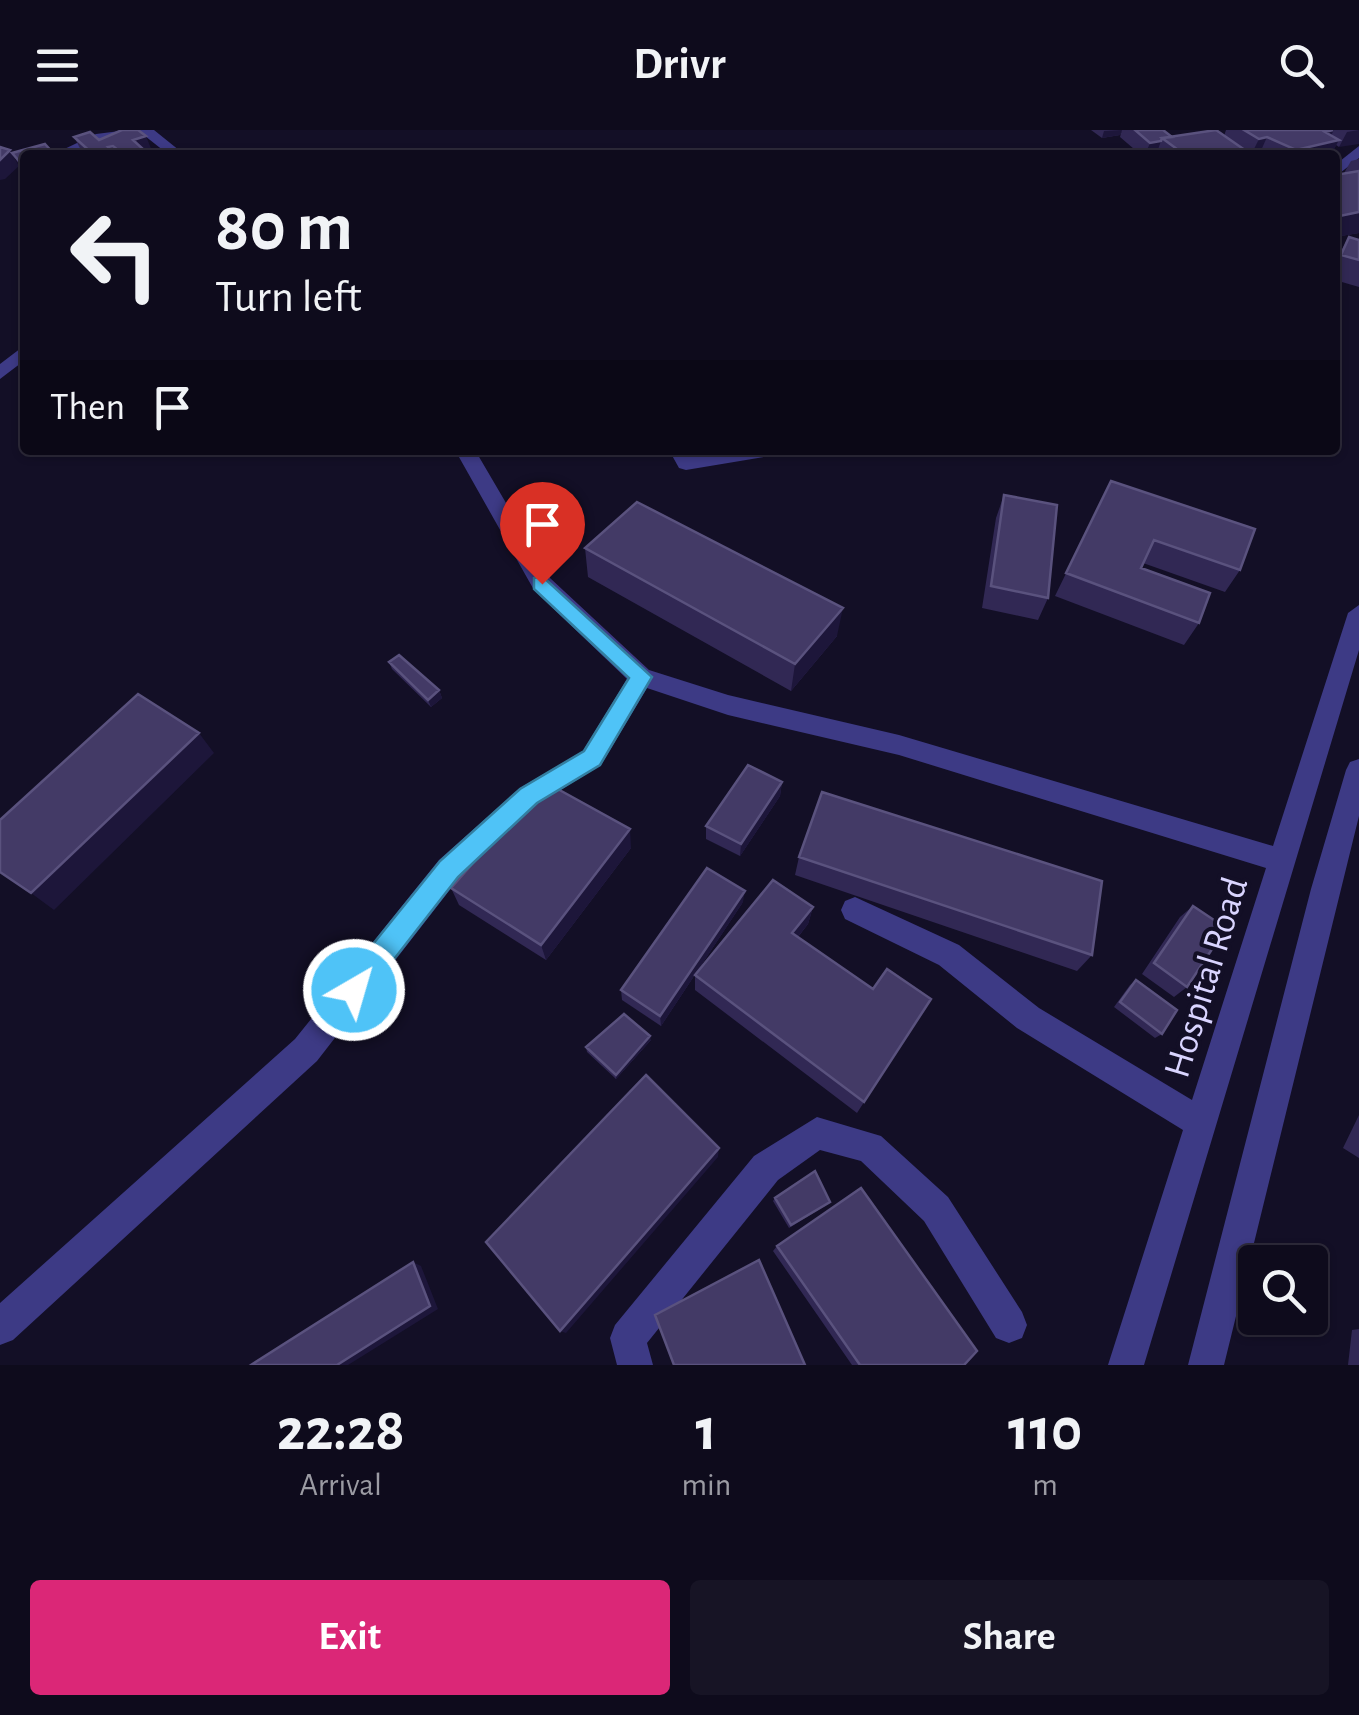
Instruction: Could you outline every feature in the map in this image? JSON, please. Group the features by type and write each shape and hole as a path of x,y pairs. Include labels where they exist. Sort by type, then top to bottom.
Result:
{"street":[{"path":"70,150 101,137 133,132 161,139 173,150"},
{"path":"0,374 20,355"},
{"path":"469,455 542,584 642,677 728,704 899,745 1283,861"},
{"path":"682,455 686,463 738,455"},
{"name":"Hospital Road","path":"1126,1365 1359,614"},
{"path":"0,1327 306,1050 449,869 528,796 592,758 642,677"},
{"path":"1206,1365 1324,889 1359,770"},
{"path":"855,910 949,955 1028,1018 1201,1123"},
{"path":"635,1365 628,1338 766,1168 817,1133 870,1147 936,1209 1009,1324"}],"building":[{"path":"122,130 138,130 146,136 133,140 143,149 139,150 118,150 113,146 108,147 111,150 88,150 74,137 90,132 99,140"},
{"path":"1135,130 1163,130 1172,137 1150,143"},
{"path":"1216,130 1245,150 1178,150 1162,138"},
{"path":"1244,130 1333,130 1325,132 1339,140 1296,150 1267,137 1259,139"},
{"path":"45,144 50,150 23,150"},
{"path":"0,147 10,150 0,160"},
{"path":"1359,171 1359,212 1340,216 1340,174"},
{"path":"1349,237 1359,240 1359,260 1341,255"},
{"path":"1111,481 1255,529 1240,570 1154,540 1141,568 1210,593 1199,623 1066,573"},
{"path":"1004,495 1057,505 1048,598 991,586"},
{"path":"637,502 843,608 795,664 585,548"},
{"path":"399,655 439,690 428,700 389,662"},
{"path":"138,694 199,733 31,893 0,872 0,820"},
{"path":"748,765 782,782 741,844 706,826"},
{"path":"545,782 630,829 541,945 451,888"},
{"path":"822,792 1102,881 1092,955 799,857"},
{"path":"707,868 745,891 660,1016 621,990"},
{"path":"773,880 813,907 792,933 873,989 887,969 931,999 864,1102 695,975"},
{"path":"1193,906 1226,928 1187,987 1154,963"},
{"path":"1136,980 1177,1010 1162,1034 1120,1002"},
{"path":"624,1014 650,1036 616,1075 586,1047"},
{"path":"646,1075 719,1148 560,1331 486,1242"},
{"path":"815,1171 830,1202 791,1225 775,1198"},
{"path":"861,1188 977,1351 964,1365 860,1365 777,1246"},
{"path":"759,1260 805,1365 674,1365 655,1315"},
{"path":"413,1262 430,1306 337,1365 251,1365"}],"route":[{"path":"354,990 449,869 528,796 592,758 642,677 542,584"}]}
